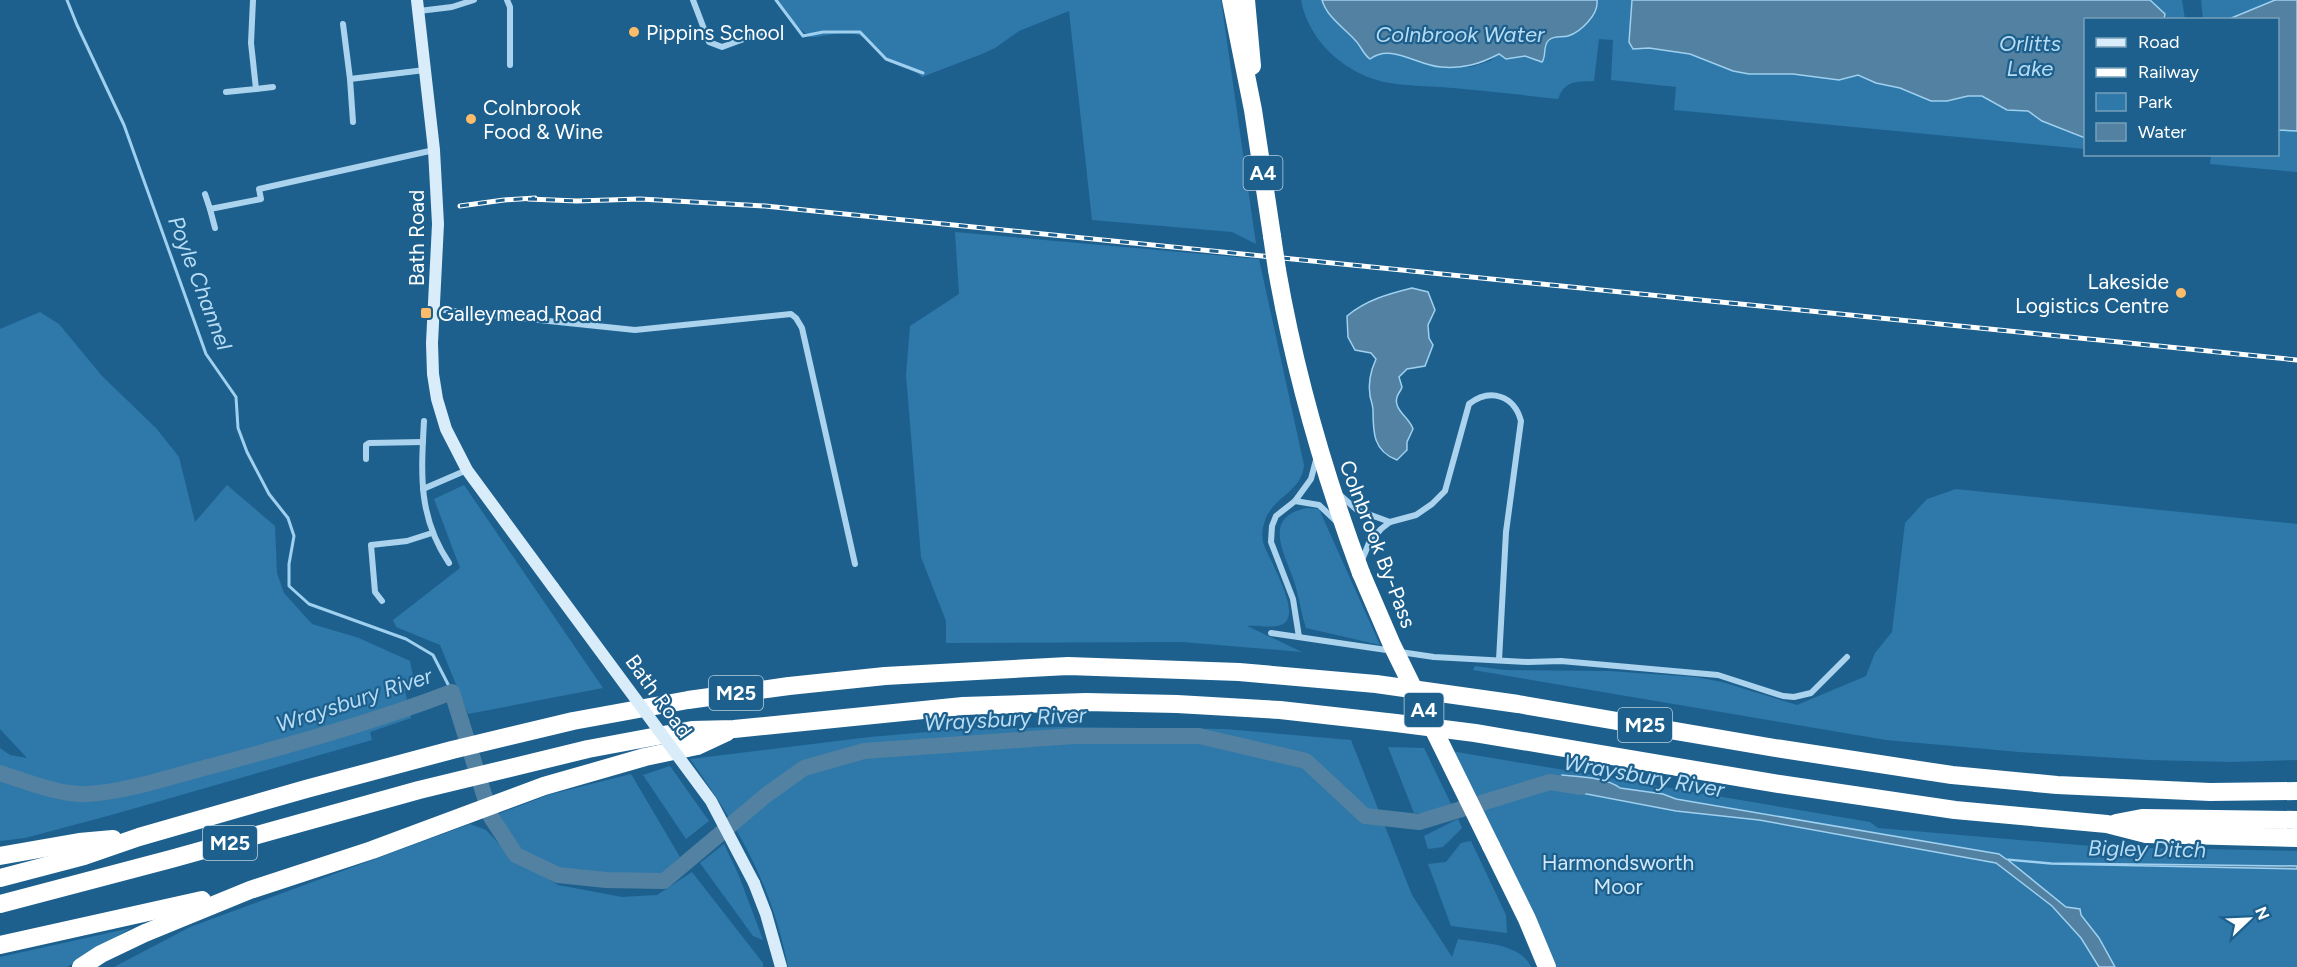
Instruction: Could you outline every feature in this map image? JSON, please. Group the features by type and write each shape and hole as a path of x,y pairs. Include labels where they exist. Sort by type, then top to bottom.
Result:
{"highway":[{"name":"Colnbrook By-Pass","path":"1231,0 1253,110 1277,270 1293,351 1329,483 1361,573 1392,645 1527,919 1547,967"},
{"name":"Colnbrook By-Pass","path":"1246,0 1251,40 1253,110"},
{"name":"M25","path":"0,878 452,750 573,721 688,700 789,686 885,676 1079,666 1239,672 1376,684 1518,704 1775,748 1964,776 2057,785 2210,792 2297,791"},
{"name":"M25","path":"0,904 492,771 588,749 692,730 734,729 963,706 1177,704 1280,710 1475,733 1895,802 2107,824 2142,818 2297,820"},
{"name":"M25","path":"81,967 101,954 145,933 250,890 372,850 508,799 593,771 697,746 734,729"},
{"path":"2107,824 2146,834 2297,838"},
{"name":"M25","path":"0,856 79,842 139,837"},
{"name":"M25","path":"0,945 250,890"}],"street":[{"path":"253,0 251,43 256,88"},
{"path":"418,5 452,7 474,0"},
{"path":"507,0 510,7 510,65"},
{"path":"693,0 709,42 716,46 722,47 763,32"},
{"name":"Bath Road","path":"418,5 434,150 438,224 433,374 437,399 446,429 466,470 711,801 754,883 766,914 781,967"},
{"path":"343,24 353,123"},
{"path":"350,79 425,70"},
{"path":"226,92 273,87"},
{"path":"210,209 261,199 259,189 264,187 434,150"},
{"path":"262,179 264,187"},
{"path":"205,194 214,228"},
{"path":"435,309 635,330 791,314 802,328 855,564"},
{"path":"1361,573 1363,554 1368,543 1390,522 1416,515 1445,491 1469,404 1480,397 1492,395 1508,400 1515,407 1521,421 1506,532 1498,660"},
{"path":"424,421 423,504 437,545 449,563"},
{"path":"366,459 366,445 369,443 423,442"},
{"path":"1299,637 1293,598 1271,542 1273,521 1284,507 1295,501 1313,475 1318,445"},
{"path":"423,489 466,470"},
{"path":"1329,483 1346,502 1357,510 1390,522"},
{"path":"1295,501 1324,508 1346,532"},
{"path":"382,601 375,592 371,545 407,541 432,532"},
{"path":"1271,633 1434,657 1561,661 1718,675 1783,696 1794,697 1811,693 1847,657"}],"green space":[{"path":"777,0 1221,0 1256,244 1232,232 1092,220 1069,11 1019,31 982,54 922,77 889,61 861,36 840,33 810,37 799,28"},
{"path":"1301,0 1322,0 1333,17 1371,59 1375,54 1389,53 1413,60 1471,67 1490,61 1499,54 1509,58 1527,57 1539,62 1545,58 1548,43 1568,36 1598,5 1597,0 1632,0 1629,42 1633,49 1649,48 1690,54 1733,71 1749,74 1793,74 1839,80 1858,75 1876,83 1900,88 1931,101 1982,96 2012,111 2028,111 2042,121 2084,138 2084,149 1674,110 1676,87 1611,80 1613,40 1599,39 1594,81 1568,85 1558,99 1388,83 1366,76 1340,61 1319,40 1305,14"},
{"path":"2150,0 2182,0 2185,18 2164,18 2165,14"},
{"path":"2201,0 2275,0 2234,18 2203,18"},
{"path":"2279,130 2297,131 2297,172 2210,164 2211,156 2279,156"},
{"path":"955,232 1259,259 1304,465 1298,482 1272,507 1263,526 1263,542 1287,597 1288,618 1283,624 1270,627 1247,626 1302,652 1182,642 946,643 946,621 921,557 906,375 910,326 959,294"},
{"path":"40,312 59,324 102,376 156,428 179,457 195,522 227,485 275,526 277,573 284,593 312,624 359,638 410,661 413,676 405,691 411,718 370,732 372,740 115,814 25,838 0,841 0,748 10,755 27,758 0,729 0,329"},
{"path":"464,485 603,688 468,714 440,645 396,627 393,620 460,568 434,499"},
{"path":"1956,489 2297,524 2297,760 2231,762 2149,760 2019,752 1886,740 1473,670 1475,666 1504,670 1609,671 1695,677 1722,682 1797,705 1866,676 1875,653 1892,632 1905,523 1927,499"},
{"path":"1307,508 1319,509 1380,645 1306,628 1296,587 1282,548 1280,528 1284,519"},
{"path":"1061,727 1225,729 1351,740 1412,895 1452,957 1458,939 1488,943 1509,949 1526,959 1531,967 788,967 773,909 751,857 723,808 690,759 870,737 961,729"},
{"path":"1388,747 1424,748 1453,808 1442,814 1414,813"},
{"name":"Harmondsworth Moor","path":"1451,751 1870,822 1878,828 2103,847 2297,851 2297,967 1556,967"},
{"path":"670,766 709,821 686,839 643,775"},
{"path":"631,774 680,857 661,875 615,877 558,871 519,848 498,814 548,795"},
{"path":"1458,819 1462,828 1443,847 1428,849 1424,836"},
{"path":"470,824 486,830 509,854 558,885 622,897 657,895 692,872 763,963 763,967 114,967 190,927"},
{"path":"1471,841 1506,915 1507,933 1451,926 1428,864 1446,862 1461,843"},
{"path":"724,844 739,876 763,940 753,936 700,863"},
{"path":"131,928 67,967 0,967 0,957"}],"water":[{"name":"Colnbrook Water","path":"1322,0 1597,0 1597,5 1583,27 1568,36 1549,40 1542,62 1525,56 1506,59 1499,54 1471,65 1441,67 1395,54 1386,53 1370,59 1355,40 1331,17"},
{"name":"Orlitts Lake","path":"1632,0 2150,0 2165,14 2164,18 2084,18 2084,138 2042,121 2028,111 2007,110 1982,96 1931,101 1900,88 1876,83 1858,75 1839,80 1793,74 1749,74 1733,71 1690,54 1649,48 1633,49 1629,42"},
{"path":"2275,0 2297,0 2297,131 2279,130 2279,18 2231,18"},
{"path":"1412,288 1428,292 1435,310 1428,325 1429,338 1433,345 1425,366 1407,369 1399,377 1402,387 1397,397 1397,406 1413,429 1407,442 1407,450 1397,460 1383,451 1374,433 1369,387 1376,359 1371,353 1355,350 1348,337 1347,316 1354,310 1386,295"},
{"path":"1562,775 1600,780 1620,788 1663,794 1676,799 1999,854 2006,859 2051,863 2297,866 2297,869 2051,864 2008,860 2066,907 2080,909 2081,915 2099,938 2115,967 2099,967 2081,938 2052,906 1996,863 1759,820 1676,811 1560,789"}],"waterway":[{"name":"Poyle Channel","path":"67,0 124,125 206,354 236,397 238,428 247,452 269,494 288,518 294,536 289,564 289,586 309,604 406,639 433,655 452,692"},
{"path":"776,0 803,36 823,32 860,32 886,59 923,73"},
{"name":"Wraysbury River","path":"0,773 67,793 88,794 119,790 333,732 452,692 491,817 516,855 558,875 606,880 664,881 765,796 804,768 864,751 1074,736 1199,736 1306,761 1365,816 1419,822 1550,782 1581,787"}],"railway":[{"path":"460,206 535,198"},
{"path":"528,199 577,201 640,199 765,206 2297,360"}],"place":[{"name":"Pippins School","path":"634,32"},
{"name":"Colnbrook Food & Wine","path":"471,119"},
{"name":"Lakeside Logistics Centre","path":"2181,293"},
{"name":"Galleymead Road","path":"426,313"}],"water label":[{"name":"Bigley Ditch","path":"2147,849"}]}
